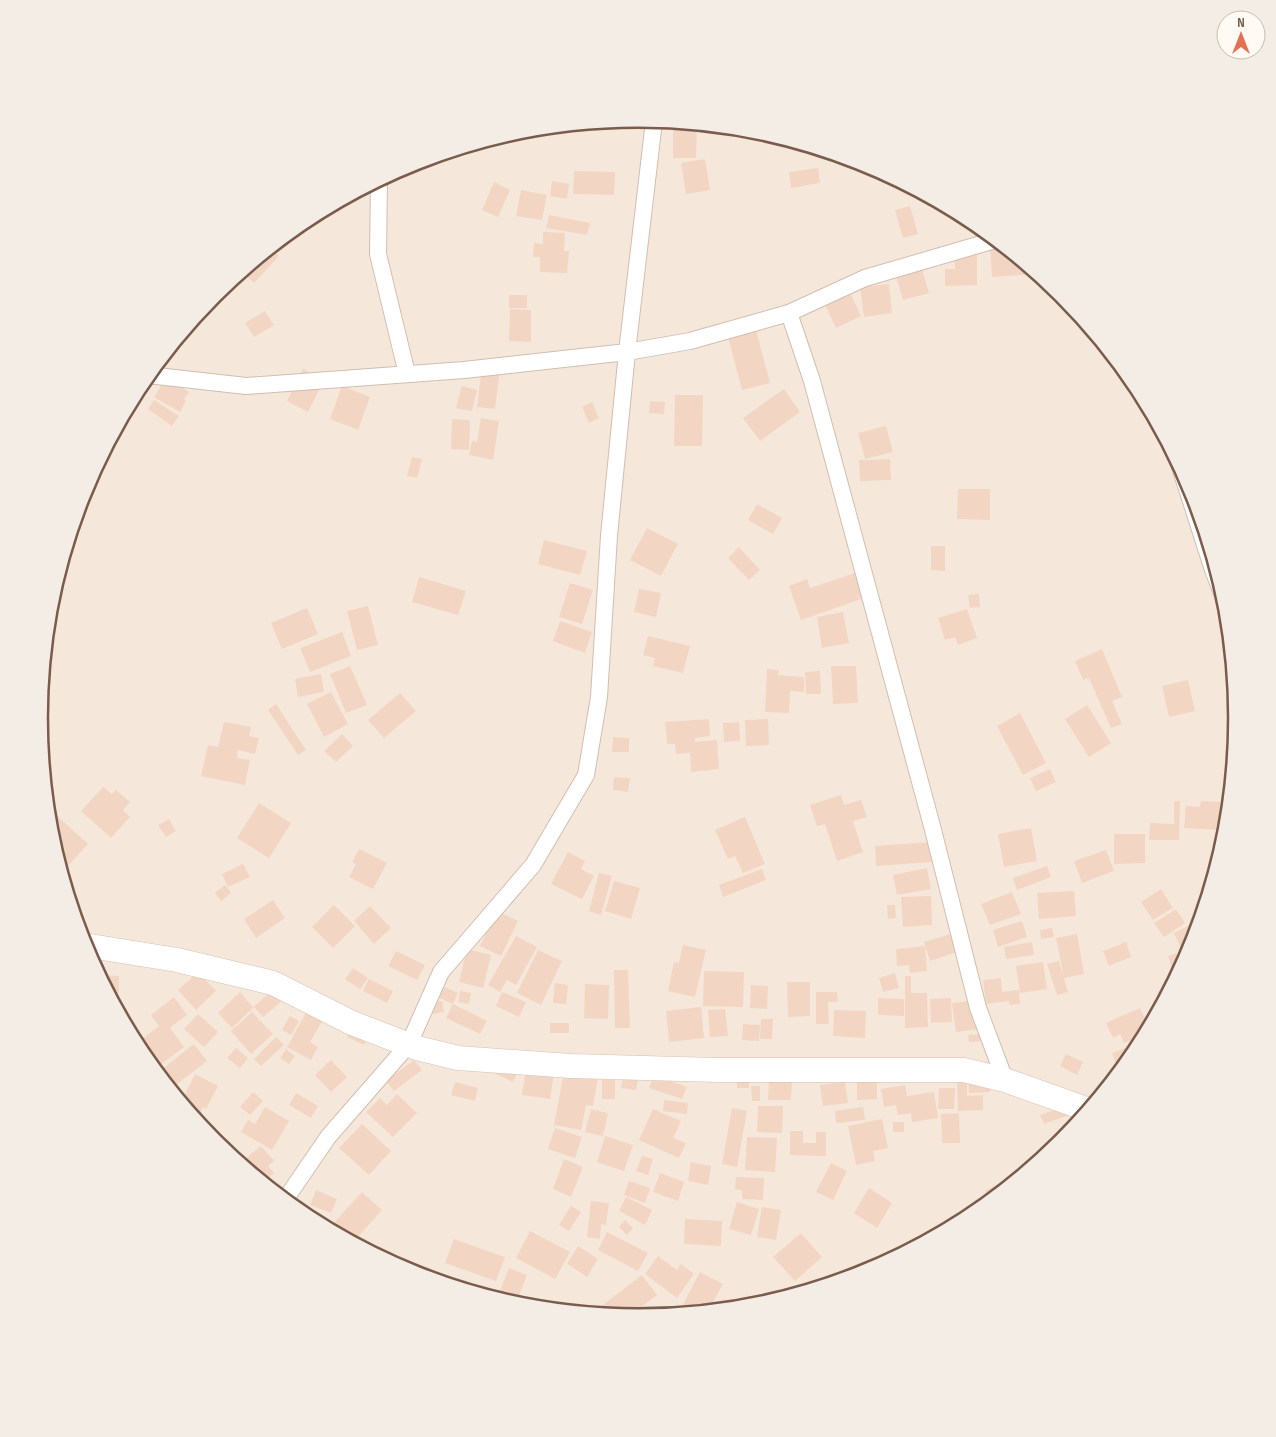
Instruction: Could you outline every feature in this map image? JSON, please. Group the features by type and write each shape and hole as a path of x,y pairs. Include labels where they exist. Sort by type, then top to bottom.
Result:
{"street":[{"path":"289,1194 328,1137 409,1044 441,972 533,865 586,776 599,696 609,536 627,352 653,128"},
{"path":"379,188 378,254 407,374"},
{"path":"157,377 246,386 464,370 627,352 690,341 789,313 865,278 986,243"},
{"path":"789,313 812,382 932,826 978,1008 1005,1080"},
{"path":"93,946 178,960 273,984 352,1022 417,1048 458,1058 571,1066 718,1070 964,1070 1005,1080 1082,1108"}],"shaded area":[{"path":"599,129 677,129 715,133 753,139 828,159 899,189 933,207 997,250 1027,275 1056,301 1106,359 1129,390 1168,457 1184,493 1208,566 1217,603 1227,680 1227,757 1223,796 1217,834 1197,908 1168,980 1149,1014 1129,1047 1082,1108 1056,1136 997,1187 933,1230 899,1248 828,1278 791,1289 753,1298 677,1308 599,1308 561,1304 523,1298 448,1278 377,1248 343,1230 279,1187 249,1162 220,1136 170,1078 147,1047 108,980 92,944 68,871 59,834 49,757 49,680 53,641 59,603 79,529 108,457 127,423 147,390 194,329 220,301 279,250 343,207 377,189 448,159 485,148 523,139"}],"building":[{"path":"673,129 697,131 696,158 673,158"},
{"path":"705,159 710,190 686,194 681,163"},
{"path":"818,168 820,183 791,188 789,172"},
{"path":"574,171 615,172 614,195 573,194"},
{"path":"552,181 569,184 567,199 550,196"},
{"path":"494,182 510,190 498,217 482,210"},
{"path":"521,190 547,195 542,220 516,216"},
{"path":"910,206 918,234 903,238 895,210"},
{"path":"549,215 590,223 587,235 546,228"},
{"path":"543,232 565,233 564,251 569,251 567,273 540,272 540,257 533,257 534,243 543,244"},
{"path":"990,247 997,250 1027,275 992,277"},
{"path":"977,252 977,285 945,286 945,269 955,269 954,253"},
{"path":"275,253 279,256 254,283 247,277"},
{"path":"922,269 929,293 903,300 896,276"},
{"path":"889,284 892,313 864,317 860,287"},
{"path":"849,291 861,316 836,328 824,303"},
{"path":"509,295 527,295 527,308 509,308"},
{"path":"510,309 531,310 531,342 509,341"},
{"path":"265,311 274,325 254,337 245,323"},
{"path":"756,330 770,383 742,390 728,337"},
{"path":"482,367 500,369 495,409 477,407"},
{"path":"303,369 324,380 308,412 287,401"},
{"path":"166,378 189,392 184,399 186,401 180,412 154,397"},
{"path":"342,386 370,397 358,430 330,419"},
{"path":"462,386 477,390 472,411 456,408"},
{"path":"784,389 800,412 760,441 743,418"},
{"path":"675,395 703,395 702,446 674,446"},
{"path":"154,400 179,416 172,426 148,409"},
{"path":"650,401 665,402 664,414 649,413"},
{"path":"592,402 599,418 589,423 582,407"},
{"path":"481,418 499,421 493,460 469,455 472,441 477,442"},
{"path":"452,419 470,420 469,450 451,449"},
{"path":"886,426 893,452 865,459 858,433"},
{"path":"412,457 422,459 417,478 407,476"},
{"path":"890,459 891,480 860,481 859,460"},
{"path":"958,489 990,489 990,520 957,519"},
{"path":"757,504 782,518 773,534 748,520"},
{"path":"647,528 678,544 661,576 630,560"},
{"path":"544,540 587,551 580,575 538,564"},
{"path":"931,546 945,546 945,571 931,570"},
{"path":"739,547 760,570 749,580 728,558"},
{"path":"855,573 864,598 801,620 789,586 807,579 810,588"},
{"path":"419,577 466,591 458,615 412,602"},
{"path":"570,583 593,590 582,624 559,617"},
{"path":"639,589 661,593 656,617 634,612"},
{"path":"979,594 980,607 970,608 968,595"},
{"path":"368,606 378,645 357,650 347,611"},
{"path":"307,608 318,634 282,649 271,623"},
{"path":"967,609 977,638 958,645 955,637 945,640 938,618"},
{"path":"843,612 849,643 822,648 817,617"},
{"path":"560,621 592,632 585,653 553,641"},
{"path":"342,632 351,656 310,672 300,648"},
{"path":"648,636 690,646 683,673 653,666 655,658 643,655"},
{"path":"1102,649 1122,697 1112,701 1122,724 1111,728 1089,678 1083,680 1075,661"},
{"path":"350,666 367,705 346,713 330,674"},
{"path":"831,666 856,666 858,703 833,704"},
{"path":"767,669 779,670 778,675 804,677 804,692 790,691 789,713 765,712"},
{"path":"820,671 821,694 806,694 805,672"},
{"path":"321,674 324,692 298,697 295,679"},
{"path":"1188,680 1195,711 1169,717 1162,686"},
{"path":"331,692 348,724 324,737 307,704"},
{"path":"400,693 416,711 384,738 368,720"},
{"path":"276,704 306,750 298,755 268,710"},
{"path":"1087,705 1111,743 1089,757 1065,719"},
{"path":"1020,713 1046,763 1023,775 997,726"},
{"path":"709,719 710,736 695,738 695,742 717,740 719,769 691,772 690,753 676,754 675,744 667,744 665,722"},
{"path":"768,719 769,745 746,746 745,720"},
{"path":"224,722 251,727 249,736 259,738 255,754 238,750 237,758 250,760 245,785 201,776 208,745 218,747"},
{"path":"739,722 740,741 724,742 723,723"},
{"path":"342,734 353,746 336,762 324,751"},
{"path":"613,737 629,738 629,752 612,752"},
{"path":"1050,769 1056,782 1036,791 1030,778"},
{"path":"614,777 630,778 628,792 613,790"},
{"path":"103,787 112,794 116,790 130,802 123,810 130,817 111,838 81,811"},
{"path":"841,795 844,805 861,800 867,817 853,821 863,852 837,861 825,824 817,826 810,805"},
{"path":"1174,801 1180,801 1179,840 1149,840 1150,823 1174,824"},
{"path":"1201,801 1222,802 1218,830 1184,828 1186,806 1200,807"},
{"path":"259,803 291,823 269,858 237,838"},
{"path":"56,815 88,844 69,865 66,862"},
{"path":"745,817 765,864 743,873 735,856 728,859 715,830"},
{"path":"169,819 176,831 166,837 158,825"},
{"path":"1031,828 1037,861 1004,867 998,834"},
{"path":"1114,834 1145,834 1145,863 1114,864"},
{"path":"931,842 932,862 876,866 875,846"},
{"path":"359,849 387,863 373,889 349,877 356,864 352,862"},
{"path":"1106,850 1114,871 1082,883 1074,861"},
{"path":"568,852 585,861 581,869 594,876 582,899 551,884"},
{"path":"243,864 250,877 228,887 222,874"},
{"path":"1047,866 1051,877 1017,890 1013,878"},
{"path":"927,868 931,889 897,895 893,875"},
{"path":"762,869 766,880 723,897 719,885"},
{"path":"599,873 612,876 601,915 589,911"},
{"path":"614,881 640,888 631,919 605,911"},
{"path":"225,885 231,893 221,901 215,893"},
{"path":"1161,889 1173,908 1153,920 1141,902"},
{"path":"1074,891 1076,916 1039,919 1037,893"},
{"path":"1012,892 1021,914 990,925 981,904"},
{"path":"931,896 932,925 903,927 901,897"},
{"path":"273,900 285,918 256,938 244,919"},
{"path":"334,905 355,926 333,948 312,927"},
{"path":"887,905 895,905 896,918 888,919"},
{"path":"370,906 391,928 374,944 354,921"},
{"path":"1176,909 1185,923 1164,937 1154,923"},
{"path":"497,911 518,921 501,956 480,946"},
{"path":"1022,921 1027,937 998,947 993,930"},
{"path":"1190,925 1182,949 1174,933"},
{"path":"1052,928 1054,937 1041,939 1040,930"},
{"path":"954,933 960,951 930,961 924,942"},
{"path":"1077,934 1084,974 1064,978 1056,938"},
{"path":"516,936 537,947 516,985 507,980 500,992 488,985"},
{"path":"1032,942 1034,955 1006,959 1004,947"},
{"path":"1126,942 1131,957 1109,966 1103,951"},
{"path":"683,945 706,950 695,997 668,991 674,962 679,963"},
{"path":"925,946 927,971 910,973 909,965 897,966 896,949"},
{"path":"467,949 491,955 483,988 459,982"},
{"path":"538,950 562,961 541,1005 517,993"},
{"path":"396,951 425,965 417,980 388,966"},
{"path":"1176,953 1178,958 1173,969 1172,969 1168,956"},
{"path":"1059,961 1068,992 1057,995 1047,964"},
{"path":"1043,962 1047,989 1020,993 1016,966"},
{"path":"353,968 368,978 360,989 345,979"},
{"path":"614,970 628,970 630,1028 615,1028"},
{"path":"704,971 744,972 743,1007 703,1006"},
{"path":"198,972 216,991 196,1010 178,990"},
{"path":"895,973 899,988 883,992 879,978"},
{"path":"106,975 119,976 119,993 115,993"},
{"path":"905,976 911,976 911,993 927,993 928,1027 905,1028"},
{"path":"1001,978 1002,992 1019,990 1020,1004 1009,1005 1009,1001 986,1004 983,980"},
{"path":"369,979 393,991 387,1003 363,991"},
{"path":"787,982 810,982 810,1016 788,1017"},
{"path":"555,983 568,985 566,1004 553,1003"},
{"path":"585,984 609,985 608,1019 584,1018"},
{"path":"751,985 768,986 767,1009 750,1008"},
{"path":"442,986 458,993 453,1004 437,997"},
{"path":"274,989 284,999 263,1017 254,1007 232,1028 218,1013 240,992 253,1007"},
{"path":"460,991 471,993 469,1004 458,1002"},
{"path":"502,992 526,1002 519,1017 496,1006"},
{"path":"816,992 837,992 838,1002 828,1002 829,1024 816,1024"},
{"path":"174,997 187,1015 170,1028 184,1047 160,1065 142,1039 159,1026 151,1015"},
{"path":"878,998 904,999 904,1016 878,1015"},
{"path":"951,998 952,1022 931,1023 930,999"},
{"path":"978,1000 981,1029 956,1032 952,1003"},
{"path":"442,1001 444,1012 433,1014 431,1002"},
{"path":"453,1004 487,1021 480,1034 446,1018"},
{"path":"701,1007 704,1038 669,1042 666,1011"},
{"path":"1140,1008 1146,1020 1134,1038 1124,1043 1120,1034 1113,1038 1106,1023"},
{"path":"308,1009 324,1018 310,1042 318,1047 311,1060 287,1047"},
{"path":"725,1009 728,1036 710,1037 708,1010"},
{"path":"834,1010 866,1011 865,1038 833,1036"},
{"path":"252,1012 273,1034 251,1054 231,1031"},
{"path":"198,1014 218,1032 204,1047 184,1029"},
{"path":"290,1016 299,1021 291,1035 282,1030"},
{"path":"761,1019 773,1019 772,1039 760,1039"},
{"path":"354,1021 371,1029 364,1045 347,1037"},
{"path":"550,1023 569,1023 569,1033 550,1033"},
{"path":"743,1024 760,1025 759,1041 742,1040"},
{"path":"985,1034 985,1041 969,1042 968,1035"},
{"path":"276,1037 284,1045 261,1066 254,1059"},
{"path":"194,1044 207,1061 176,1085 163,1068"},
{"path":"1129,1047 1116,1064 1112,1053"},
{"path":"236,1048 248,1058 240,1068 227,1058"},
{"path":"286,1049 295,1056 289,1064 280,1058"},
{"path":"1066,1054 1083,1062 1077,1075 1060,1066"},
{"path":"502,1056 521,1065 513,1082 494,1073"},
{"path":"331,1060 347,1077 331,1092 315,1075"},
{"path":"414,1060 422,1070 394,1091 386,1081"},
{"path":"625,1067 640,1069 636,1090 621,1088"},
{"path":"526,1069 554,1073 550,1099 522,1095"},
{"path":"564,1072 598,1078 593,1106 586,1105 581,1130 554,1125"},
{"path":"989,1072 990,1092 969,1093 968,1073"},
{"path":"195,1074 218,1086 206,1109 203,1107 200,1114 184,1096"},
{"path":"654,1075 687,1087 682,1099 649,1088"},
{"path":"737,1075 749,1076 749,1088 737,1088"},
{"path":"967,1078 967,1096 983,1095 983,1110 958,1111 957,1079"},
{"path":"602,1080 615,1080 615,1099 602,1099"},
{"path":"769,1080 792,1081 791,1100 768,1100"},
{"path":"857,1080 877,1080 877,1099 857,1100"},
{"path":"455,1082 478,1088 475,1101 451,1095"},
{"path":"845,1082 848,1103 823,1106 820,1085"},
{"path":"905,1085 907,1096 934,1092 938,1118 912,1122 911,1113 898,1115 896,1105 884,1107 881,1089"},
{"path":"751,1086 760,1086 760,1101 752,1101"},
{"path":"939,1088 955,1088 954,1109 938,1109"},
{"path":"253,1092 263,1101 250,1115 240,1107"},
{"path":"296,1093 318,1106 311,1118 289,1105"},
{"path":"397,1094 417,1113 393,1137 366,1112 380,1098 387,1105"},
{"path":"664,1100 688,1103 687,1114 663,1111"},
{"path":"1074,1103 1077,1112 1044,1124 1040,1115"},
{"path":"758,1106 783,1106 782,1133 757,1132"},
{"path":"265,1107 289,1121 272,1150 241,1132 248,1120 255,1124"},
{"path":"863,1107 865,1120 836,1123 835,1111"},
{"path":"732,1108 747,1111 737,1167 722,1164"},
{"path":"591,1109 608,1113 603,1136 585,1132"},
{"path":"653,1109 681,1121 673,1138 686,1143 679,1158 639,1140"},
{"path":"959,1113 960,1143 942,1143 941,1114"},
{"path":"882,1119 888,1148 873,1151 875,1161 856,1165 848,1126"},
{"path":"893,1122 904,1122 904,1132 893,1132"},
{"path":"362,1124 391,1151 369,1175 339,1148"},
{"path":"555,1128 582,1137 575,1158 548,1149"},
{"path":"790,1131 803,1131 803,1143 816,1143 816,1132 826,1132 826,1156 790,1155"},
{"path":"605,1136 633,1145 624,1171 597,1162"},
{"path":"747,1137 777,1138 775,1172 745,1170"},
{"path":"261,1146 274,1161 268,1166 274,1173 268,1178 245,1159"},
{"path":"642,1156 653,1159 648,1175 636,1171"},
{"path":"564,1159 583,1167 571,1197 553,1189"},
{"path":"691,1162 711,1166 708,1185 688,1181"},
{"path":"831,1163 847,1171 833,1200 816,1192"},
{"path":"660,1173 684,1182 678,1201 653,1192"},
{"path":"736,1177 764,1178 763,1200 742,1199 742,1190 735,1189"},
{"path":"1007,1179 987,1194 985,1191"},
{"path":"629,1181 650,1188 645,1203 624,1195"},
{"path":"869,1188 892,1203 877,1228 854,1213"},
{"path":"316,1190 337,1199 331,1213 310,1205"},
{"path":"362,1192 382,1210 357,1238 348,1230 346,1232 333,1224"},
{"path":"626,1197 652,1210 645,1225 619,1211"},
{"path":"591,1201 609,1203 606,1225 601,1224 600,1239 587,1237"},
{"path":"737,1202 759,1209 751,1235 729,1229"},
{"path":"571,1206 581,1212 569,1231 559,1225"},
{"path":"762,1207 781,1210 776,1240 757,1237"},
{"path":"685,1219 722,1221 721,1246 684,1244"},
{"path":"625,1220 633,1228 627,1235 619,1227"},
{"path":"530,1231 570,1252 555,1279 516,1258"},
{"path":"607,1232 648,1253 638,1271 598,1250"},
{"path":"801,1233 822,1257 795,1281 773,1257"},
{"path":"454,1239 505,1257 496,1281 445,1263"},
{"path":"578,1246 598,1259 587,1277 567,1264"},
{"path":"658,1256 677,1270 681,1264 694,1274 677,1298 645,1274"},
{"path":"509,1268 527,1275 519,1297 499,1292"},
{"path":"700,1272 723,1284 712,1304 681,1308"},
{"path":"642,1275 657,1295 639,1309 599,1308"}]}
